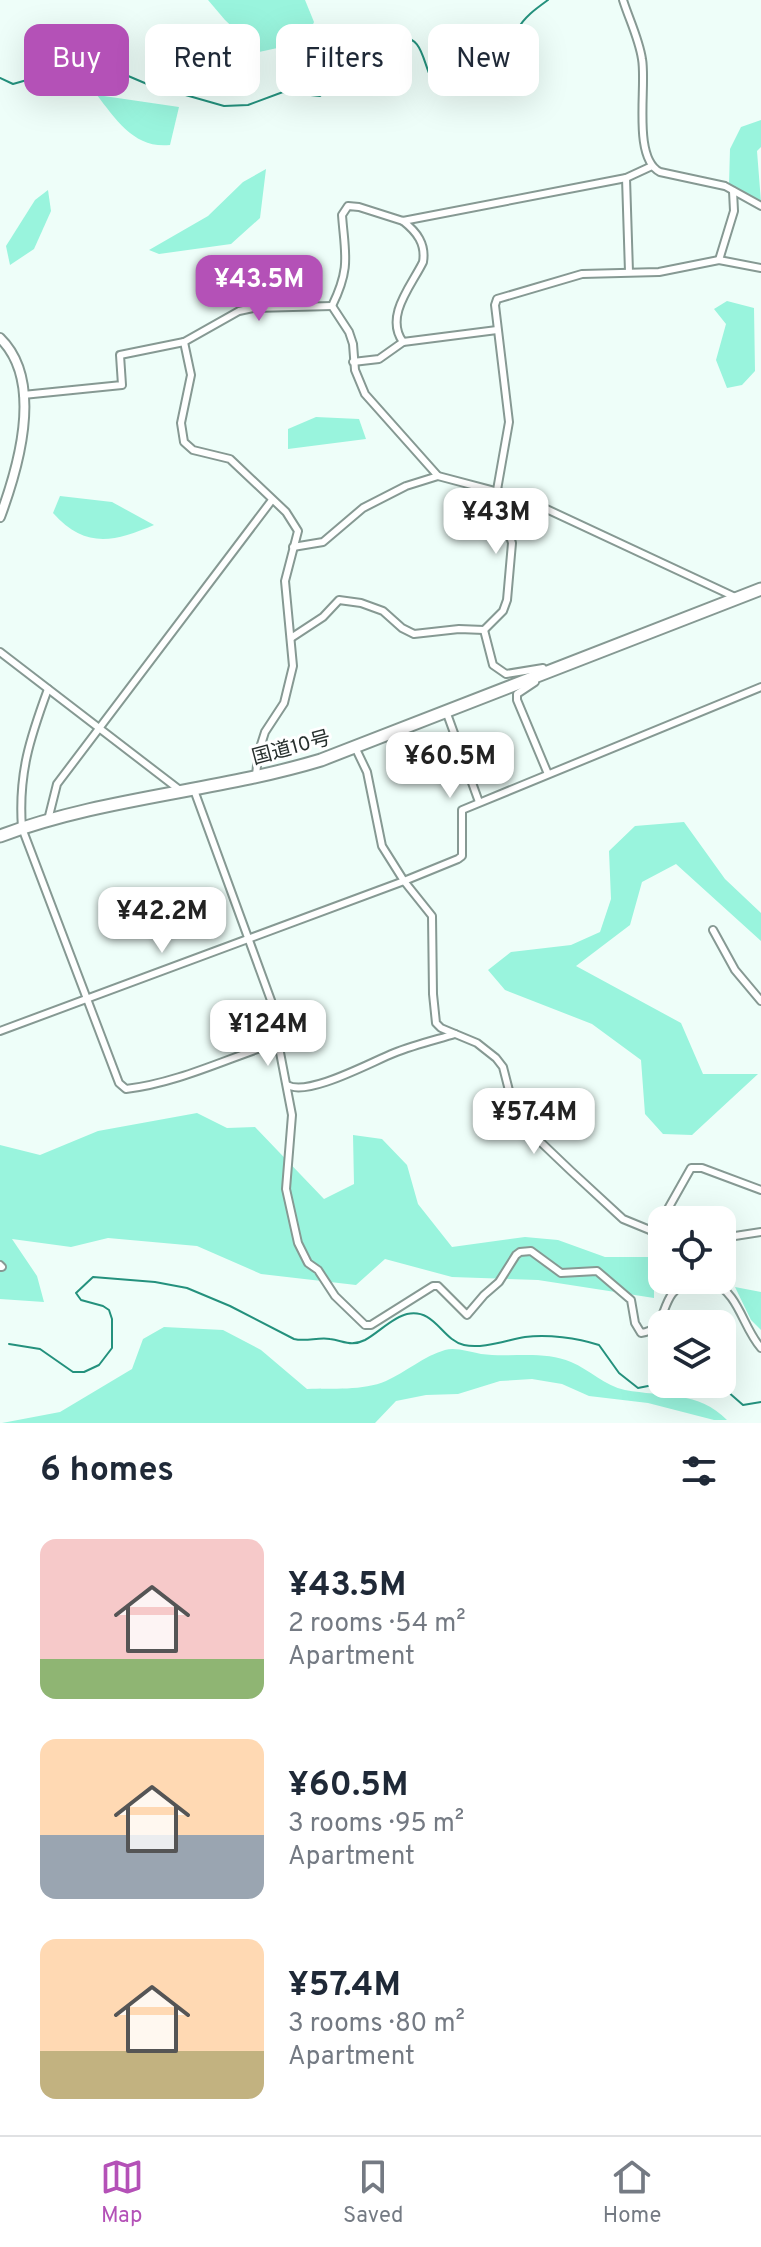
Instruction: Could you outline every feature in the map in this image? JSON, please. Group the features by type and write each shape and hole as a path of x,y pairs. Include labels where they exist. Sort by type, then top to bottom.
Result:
{"highway":[{"name":"国道10号","path":"0,836 90,809 293,769 761,589"}],"main road":[{"path":"0,338 15,354 23,395 22,445 0,517"}],"street":[{"path":"623,0 643,62 642,119 652,166 660,172 725,186 761,206"},
{"path":"332,306 343,284 347,263 344,210 353,205 403,221 626,178 652,166"},
{"path":"626,178 629,272"},
{"path":"719,260 733,217 733,191"},
{"path":"403,221 419,238 424,255 398,311 398,333 403,342"},
{"path":"497,490 509,431 495,301 568,276 659,272 719,260 761,268"},
{"path":"23,395 122,385 120,355 184,342 239,311 332,306"},
{"path":"332,306 349,332 358,381 372,404 438,476"},
{"path":"353,362 379,359 403,342 497,330"},
{"path":"184,342 191,375 181,423 184,442 193,450 230,459 286,512 297,528 285,581 293,666 284,703 265,732 258,754 256,776"},
{"path":"293,547 323,542 363,508 406,486 438,476 525,499 736,598"},
{"path":"291,638 323,617 339,600 361,603 383,611 414,634 459,629 484,630 503,611 507,600 512,543 503,513 508,493"},
{"path":"48,820 57,784 272,500"},
{"path":"484,630 493,665 506,674 543,668 535,682 517,694 517,700 548,774"},
{"path":"0,652 187,790 249,939 276,1014 278,1042 292,1115 286,1189 298,1243 308,1263 318,1270 335,1296 365,1325 371,1325 433,1286 438,1286 467,1315 499,1282 516,1255 524,1251 531,1251 561,1273 597,1271 631,1300 635,1323 641,1333 650,1332 658,1326 674,1294"},
{"path":"0,1031 404,881 462,856 462,810 761,687"},
{"path":"48,689 32,732 20,792 22,828 119,1083 126,1089 199,1071 278,1042"},
{"path":"446,711 479,802"},
{"path":"355,747 367,772 382,846 404,881 432,916 435,1015 441,1028 477,1043 496,1058 503,1067 514,1110 527,1129 623,1219 648,1230"},
{"path":"713,930 735,970 761,1001"},
{"path":"287,1085 295,1089 313,1085 395,1052 455,1034"},
{"path":"670,1206 691,1168 702,1168 761,1190"},
{"path":"736,1236 761,1232"},
{"path":"729,1294 761,1348"}],"green space":[{"path":"208,0 305,0 314,22 276,24 276,48 260,52 260,24 229,24"},
{"path":"98,96 179,107 170,145 146,142 119,123"},
{"path":"761,120 761,147 757,151 761,202 729,185 730,149 741,127"},
{"path":"266,169 260,218 231,244 159,254 149,250 208,216 243,182"},
{"path":"48,190 51,211 34,249 10,265 6,246 35,200"},
{"path":"727,301 754,308 755,371 742,385 727,388 716,360 726,324 714,309"},
{"path":"316,417 359,419 366,439 288,449 288,429"},
{"path":"60,496 112,502 154,525 113,538 88,537 65,525 53,513"},
{"path":"684,822 725,879 761,913 761,941 676,864 642,882 630,925 576,966 681,1023 703,1074 758,1074 692,1135 663,1134 645,1114 641,1060 592,1024 505,990 488,970 511,952 571,945 600,932 611,899 609,851 635,826"},
{"path":"197,1113 227,1128 255,1127 324,1199 354,1184 353,1135 382,1139 407,1165 418,1204 452,1247 525,1237 558,1240 605,1257 648,1257 648,1294 654,1294 654,1298 538,1280 452,1277 385,1259 356,1285 261,1274 197,1246 108,1238 71,1247 12,1239 37,1276 44,1302 0,1299 0,1145 40,1155 98,1131"},
{"path":"736,1287 761,1292 761,1330 751,1320"},
{"path":"164,1327 223,1330 261,1350 307,1389 377,1384 449,1349 492,1355 561,1358 618,1388 648,1393 648,1398 692,1400 705,1404 727,1420 714,1420 648,1403 589,1396 562,1384 532,1379 500,1381 458,1394 426,1395 396,1401 375,1423 2,1423 60,1412 132,1369 143,1339"}],"waterway":[{"path":"0,78 13,84 93,61 147,84 224,106 248,105 283,92 320,96 376,48 399,39 408,39 419,48 438,86 444,89 474,88 499,78 507,66 521,25 548,0"},
{"path":"9,1344 40,1349 73,1372 84,1372 99,1365 112,1348 112,1319 109,1310 81,1300 76,1293 93,1277 187,1288 298,1340 326,1339 356,1343 402,1316 417,1313 432,1320 456,1342 464,1345 487,1345 525,1337 572,1339 599,1345 619,1373 638,1388 648,1386"},
{"path":"735,1398 743,1405 761,1402"}]}
